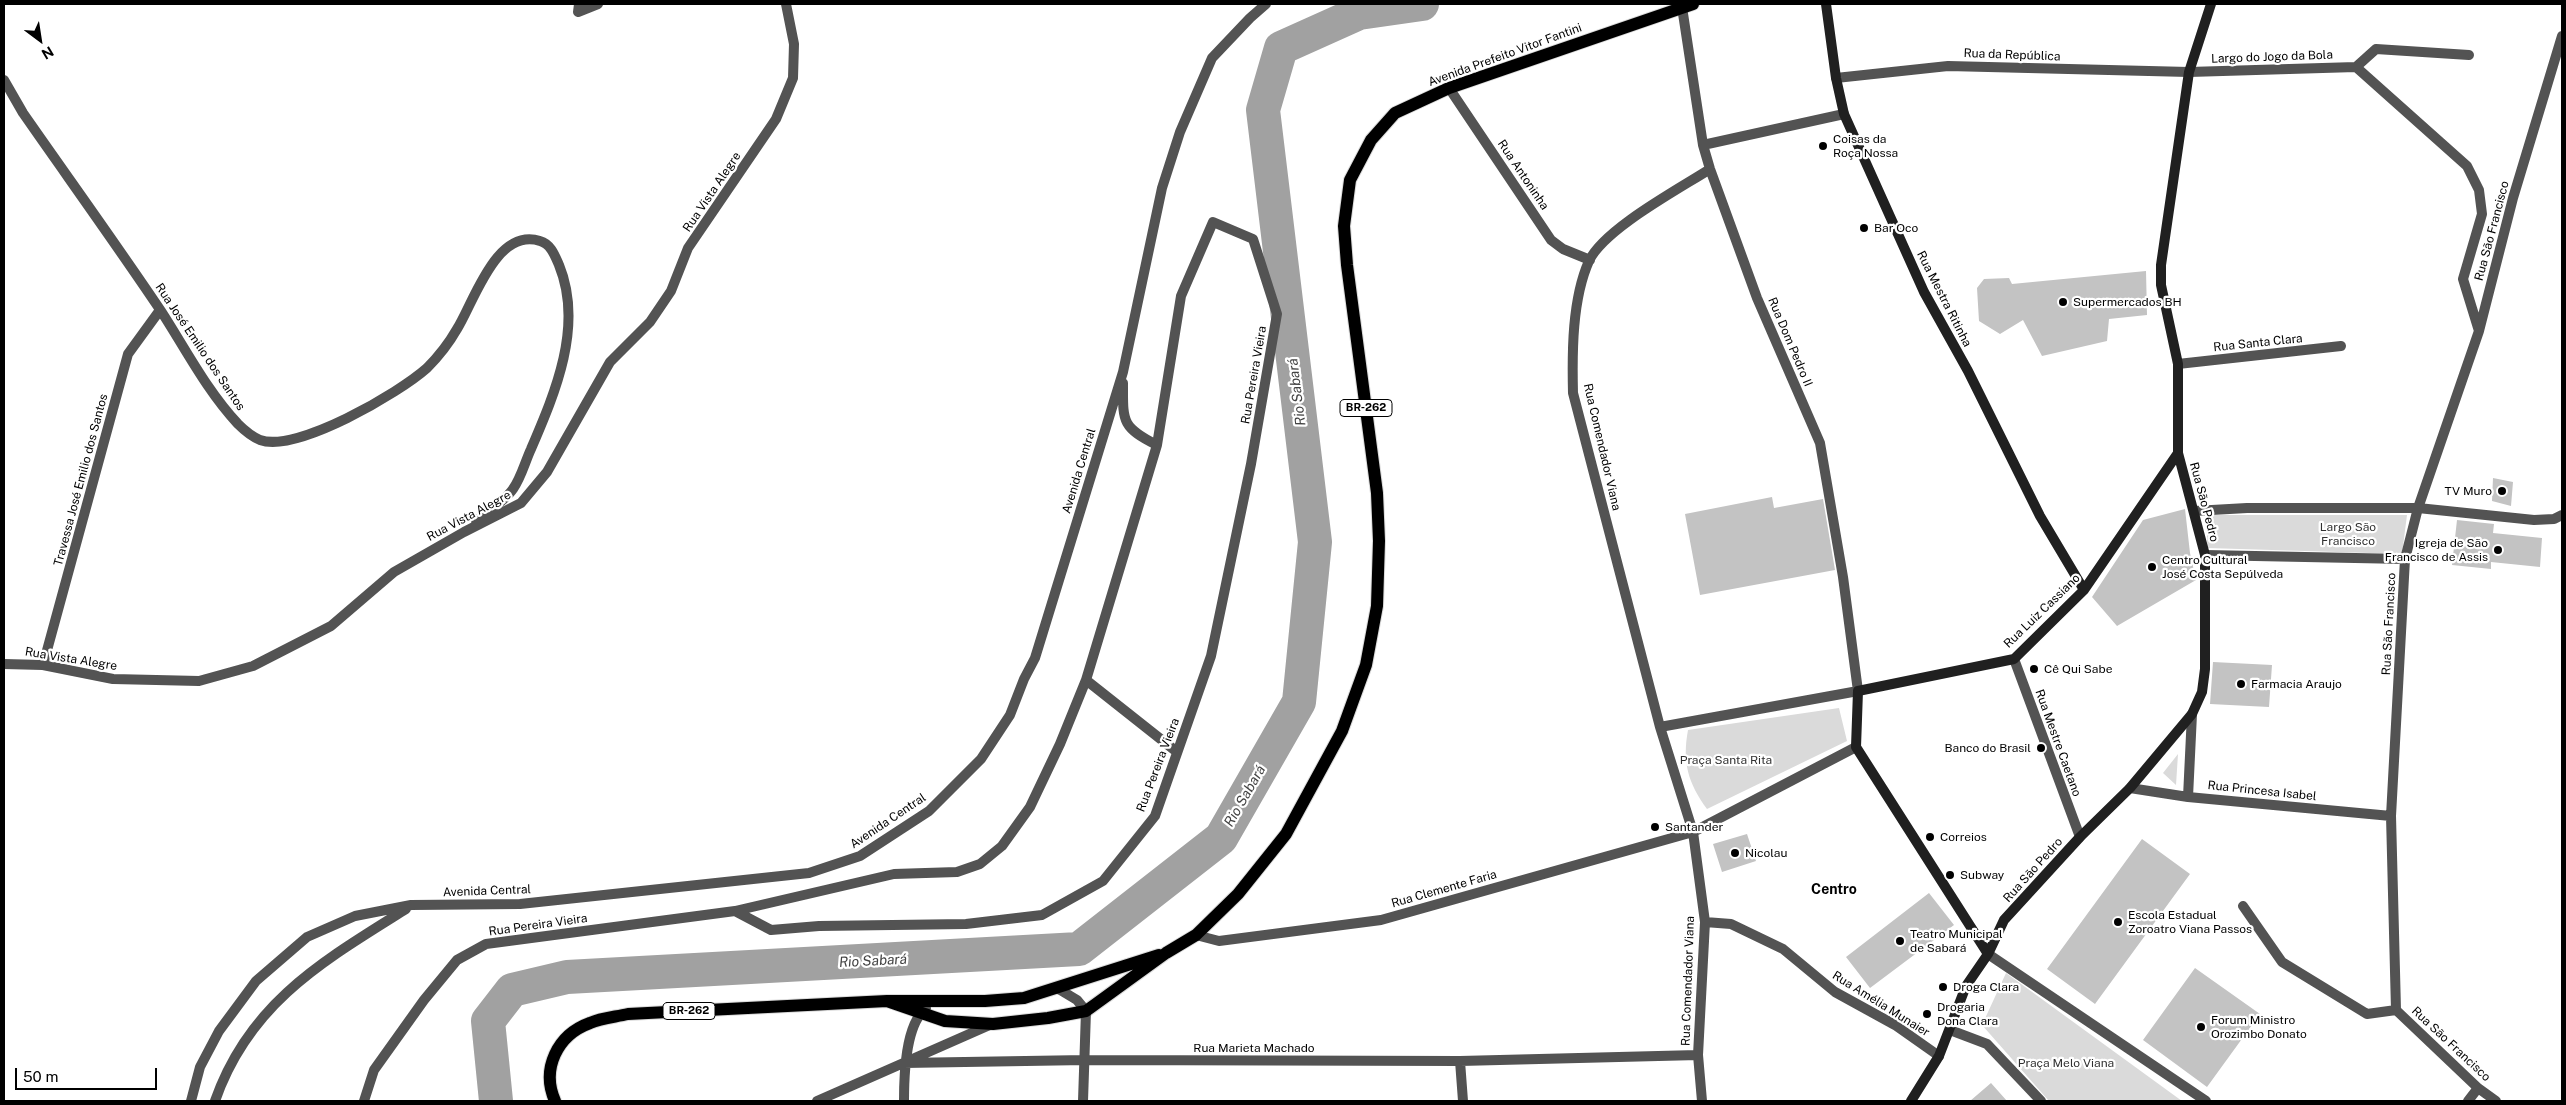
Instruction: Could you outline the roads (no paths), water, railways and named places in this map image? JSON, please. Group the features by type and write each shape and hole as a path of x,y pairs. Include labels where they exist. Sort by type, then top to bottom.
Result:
{"main road":[{"name":"Rua Mestra Ritinha","path":"1826,4 1836,78 1844,114 1924,292 1968,371 2040,516 2084,590"},
{"name":"Rua São Pedro","path":"1988,954 2004,920 2080,837 2130,788 2192,714 2202,692 2205,669 2205,555 2178,453 2178,364 2161,285 2161,265 2189,72 2211,4"},
{"name":"Avenida Prefeito Vitor Fantini","path":"887,1001 945,1021 993,1024 1048,1018 1086,1011 1166,953 1196,935 1238,894 1286,834 1342,731 1366,664 1377,606 1377,493 1347,265 1344,226 1350,180 1371,140 1395,113 1449,88 1688,5"},
{"name":"Rua Luiz Cassiano","path":"1858,691 2014,659 2084,590 2178,453"},
{"path":"1858,691 1856,748 1988,954 1966,986 1939,1056 1911,1101"},
{"name":"Avenida Prefeito Vitor Fantini","path":"555,1101 549,1080 554,1052 566,1037 589,1023 628,1014 887,1001 933,1002 1024,998 1166,953"}],"street":[{"path":"579,4 578,12 598,4"},
{"name":"Rua Vista Alegre","path":"4,664 43,665 113,679 199,681 253,666 331,626 394,572 464,532 522,503 547,472 610,362 650,322 671,291 688,248 776,119 793,78 794,44 786,4"},
{"name":"Avenida Central","path":"191,1101 200,1067 219,1031 256,981 307,937 355,916 411,905 520,904 809,873 860,856 929,811 981,759 1010,715 1024,679 1035,658 1123,372 1162,188 1180,132 1212,58 1266,4"},
{"name":"Rua Dom Pedro II","path":"1688,5 1703,145 1710,169 1757,298 1820,443 1843,577 1858,691"},
{"name":"Rua São Francisco","path":"2496,1101 2478,1088 2396,1010 2391,816 2405,559 2418,508 2479,332 2513,198 2562,36"},
{"path":"2469,55 2376,50 2356,67 2466,166 2479,190 2482,214 2463,279 2479,332"},
{"name":"Rua da República","path":"1836,78 1948,66 2189,72"},
{"name":"Largo do Jogo da Bola","path":"2189,72 2356,67"},
{"name":"Rua José Emilio dos Santos","path":"4,80 23,113 160,310 207,382 239,425 260,440 284,442 323,429 409,384 435,360 457,330 488,270 506,248 521,240 541,241 553,251 561,270 568,304 566,349 551,402 513,490 464,532"},
{"name":"Rua Antoninha","path":"1449,88 1551,240 1563,249 1590,260"},
{"path":"1703,145 1844,114"},
{"name":"Rua Comendador Viana","path":"1660,726 1573,393 1572,349 1577,305 1590,260 1624,224 1710,169"},
{"name":"Rua Pereira Vieira","path":"364,1101 374,1070 424,1000 457,960 486,944 735,911 894,874 957,872 980,864 1002,846 1030,807 1060,744 1086,680 1157,445 1181,296 1213,222 1252,239 1278,314 1251,464 1212,656 1155,816 1103,881 1042,916 966,924 819,926 771,930 735,911"},
{"name":"Travessa José Emilio dos Santos","path":"43,665 128,354 160,310"},
{"name":"Rua Santa Clara","path":"2178,364 2341,346"},
{"path":"1123,372 1123,416 1136,434 1157,445"},
{"path":"2194,511 2247,508 2418,508 2534,520 2554,519 2562,515"},
{"path":"2205,555 2405,559"},
{"name":"Rua Mestre Caetano","path":"2014,659 2080,837"},
{"path":"1086,680 1177,752"},
{"path":"1856,748 1693,832 1660,726 1858,691"},
{"path":"2188,796 2192,714"},
{"name":"Rua Princesa Isabel","path":"2130,788 2188,796 2391,816"},
{"name":"Rua Comendador Viana","path":"1693,832 1705,922 1698,1055 1702,1101"},
{"name":"Rua Clemente Faria","path":"1196,935 1219,941 1381,920 1693,832"},
{"path":"215,1101 221,1084 242,1043 276,1002 321,963 411,905"},
{"path":"2243,906 2282,962 2367,1014 2396,1010"},
{"name":"Rua Amélia Munaier","path":"1705,922 1731,924 1783,949 1835,992 1895,1025 1939,1056"},
{"path":"1988,954 2206,1101"},
{"path":"1057,988 1077,1000 1086,1011 1086,1060 1083,1101"},
{"path":"904,1101 904,1064 919,1013 933,1002"},
{"path":"904,1064 993,1024"},
{"path":"1950,1030 1987,1044 2041,1101"},
{"name":"Rua Marieta Machado","path":"817,1101 904,1064 1086,1060 1460,1061 1698,1055"},
{"path":"1460,1061 1463,1101"},
{"path":"2468,1101 2478,1088"}],"waterway":[{"name":"Rio Sabará","path":"496,1101 488,1021 512,990 567,977 1079,949 1221,838 1299,702 1315,542 1263,110 1281,48 1359,13 1422,4"}],"place":[{"name":"Coisas da Roça Nossa","path":"1823,146"},
{"name":"Bar Oco","path":"1864,228"},
{"name":"Supermercados BH","path":"2063,302"},
{"name":"TV Muro","path":"2502,491"},
{"name":"Igreja de São Francisco de Assis","path":"2498,550"},
{"name":"Centro Cultural José Costa Sepúlveda","path":"2152,567"},
{"name":"Cê Qui Sabe","path":"2034,669"},
{"name":"Farmacia Araujo","path":"2241,684"},
{"name":"Banco do Brasil","path":"2041,748"},
{"name":"Santander","path":"1655,827"},
{"name":"Correios","path":"1930,837"},
{"name":"Nicolau","path":"1735,853"},
{"name":"Subway","path":"1950,875"},
{"name":"Escola Estadual Zoroatro Viana Passos","path":"2118,922"},
{"name":"Teatro Municipal de Sabará","path":"1900,941"},
{"name":"Droga Clara","path":"1943,987"},
{"name":"Drogaria Dona Clara","path":"1927,1014"},
{"name":"Forum Ministro Orozimbo Donato","path":"2201,1027"}],"district":[{"name":"Centro","path":"1834,890"}],"park label":[{"name":"Largo São Francisco","path":"2348,534"},
{"name":"Praça Santa Rita","path":"1726,760"},
{"name":"Praça Melo Viana","path":"2066,1063"}]}
